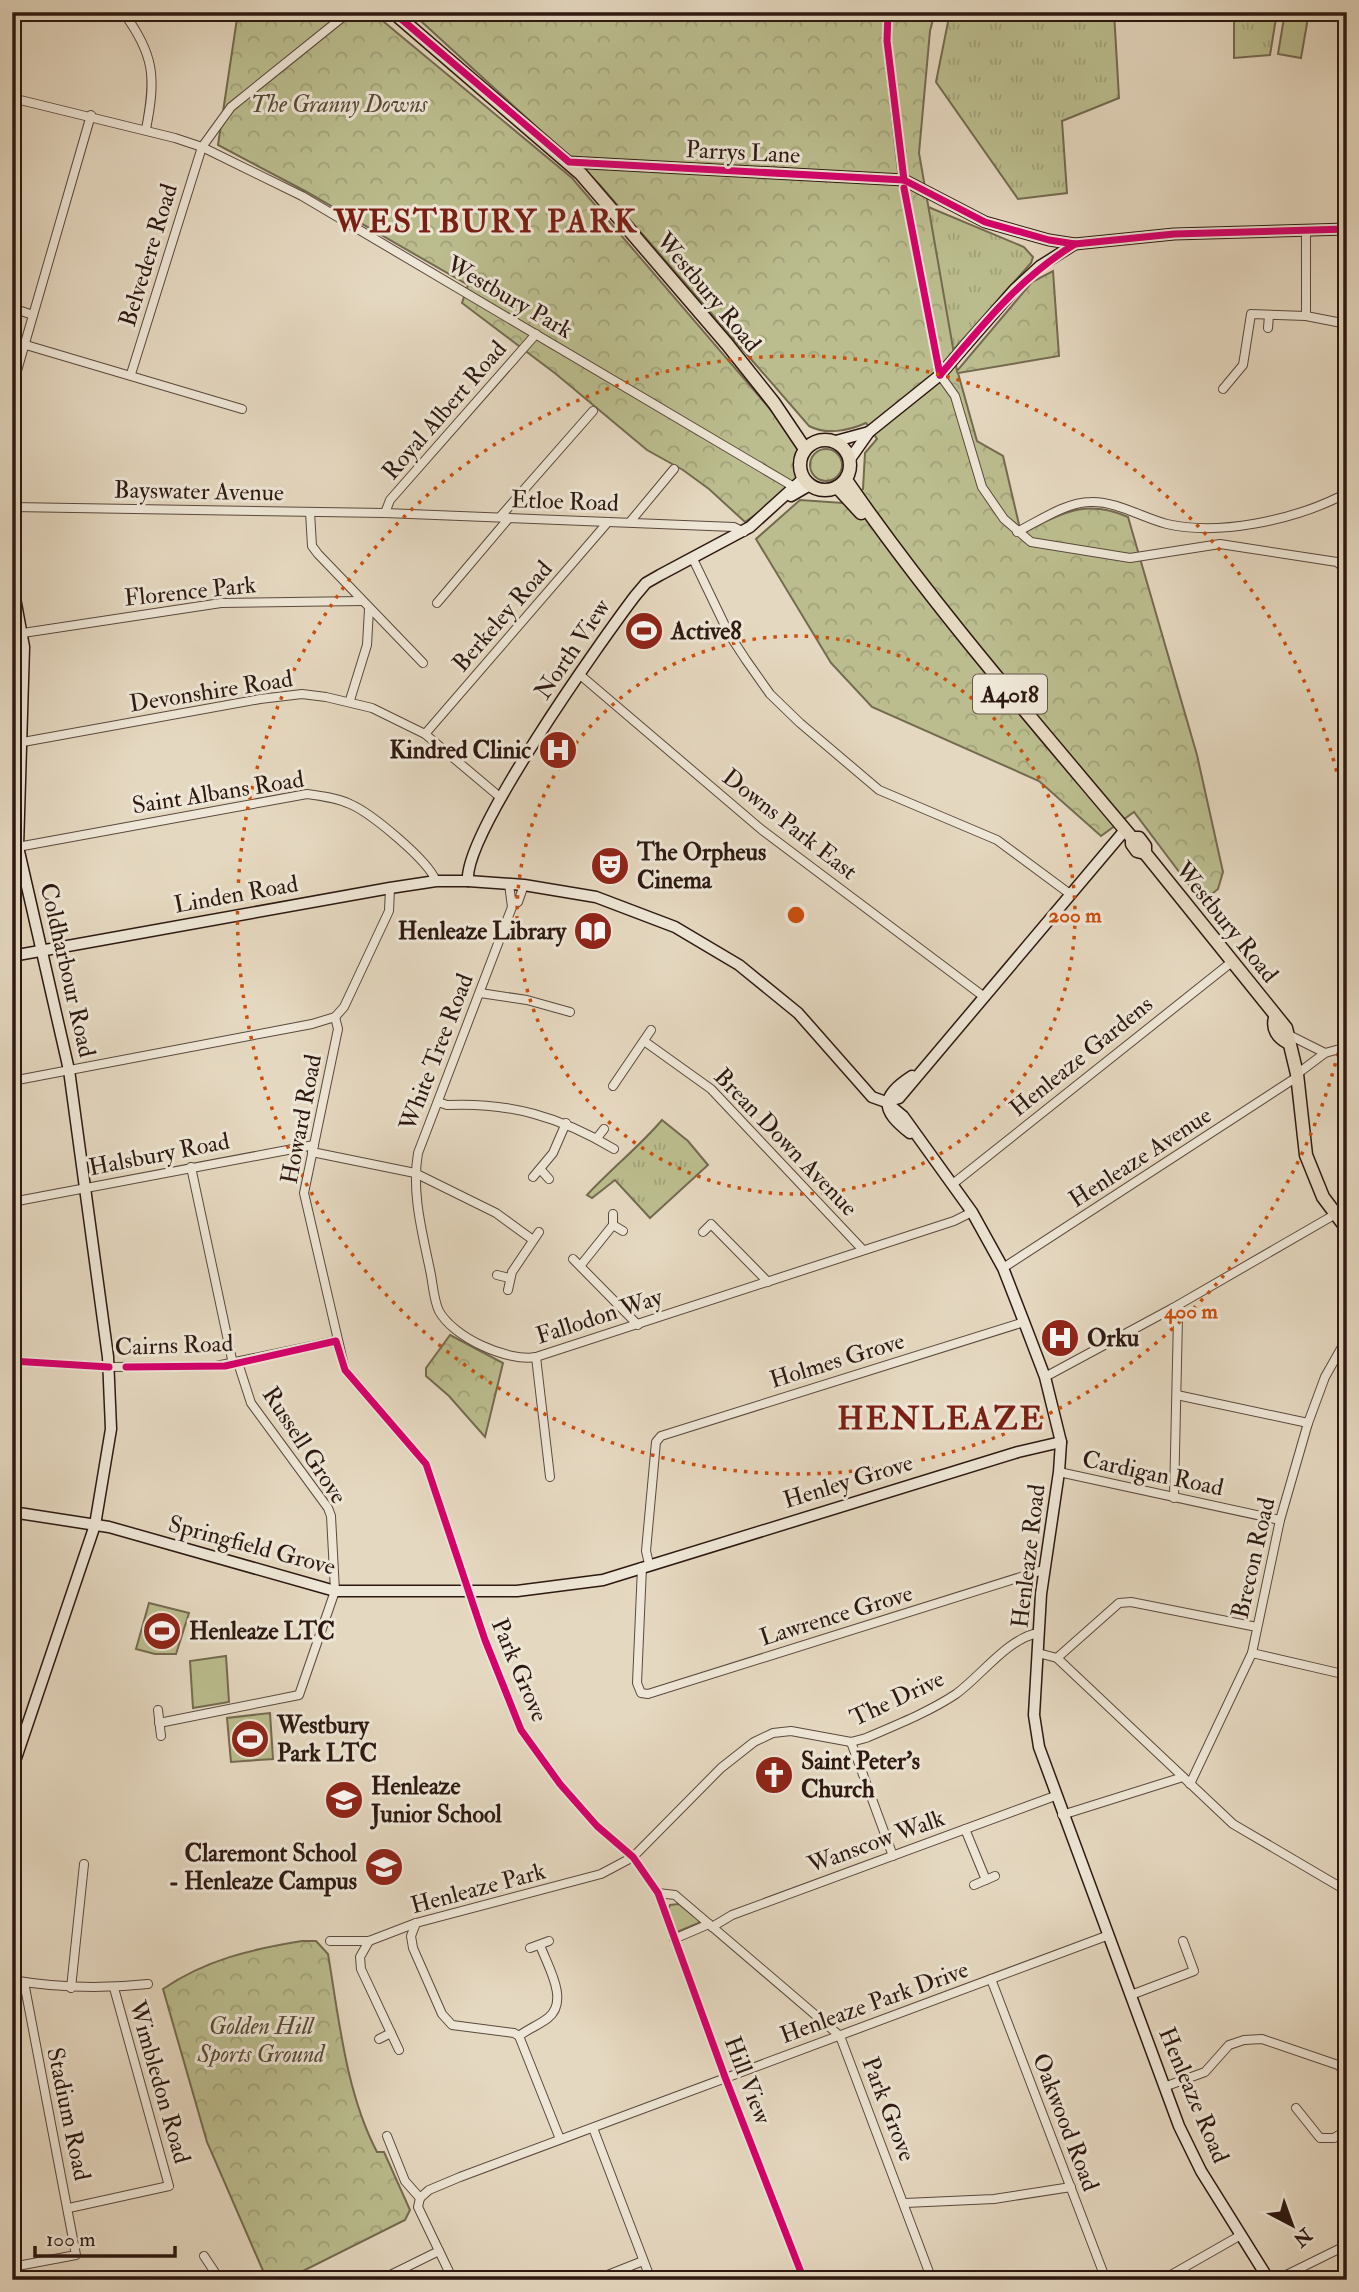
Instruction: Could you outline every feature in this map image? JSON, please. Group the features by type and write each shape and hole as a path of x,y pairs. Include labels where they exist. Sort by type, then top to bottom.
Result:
{"main road":[{"name":"Westbury Road","path":"393,12 581,174 810,446"},
{"name":"Parrys Lane","path":"569,162 592,161 891,179 985,222 1049,240 1075,244 1174,234 1347,229"},
{"path":"581,174 592,161"},
{"name":"Parrys Lane","path":"850,459 869,432 940,375 1014,290 1040,266 1075,244"},
{"name":"Parrys Lane","path":"836,441 869,432"},
{"path":"836,441 845,448 850,459 842,483 823,490 803,483 800,463 810,446 836,441"},
{"name":"North View","path":"468,881 470,859 501,798 579,674 646,583 744,531 803,483"},
{"name":"Westbury Road","path":"842,483 990,670 1129,834 1139,838 1145,846 1145,853 1233,961 1275,1018 1273,1024 1279,1037 1288,1038 1297,1075 1306,1155 1314,1179 1334,1215 1347,1229"},
{"name":"Coldharbour Road","path":"12,582 18,631 23,742 15,810 15,848 43,951 69,1070 109,1367 111,1437 95,1525 12,1770"},
{"path":"886,1102 891,1091 917,1073 1070,894 1129,834"},
{"name":"Linden Road","path":"12,956 390,887 436,881 524,885"},
{"name":"Henleaze Road","path":"524,885 597,897 686,934 739,965 788,1004 856,1076 872,1097 886,1102 890,1115 919,1140 954,1183 1003,1268 1045,1377 1060,1441 1059,1472 1043,1570 1035,1731 1055,1796 1164,2087 1200,2171 1269,2280"},
{"name":"Henley Grove","path":"646,1566 1060,1441"},
{"name":"Springfield Grove","path":"12,1512 95,1525 335,1591 547,1590 603,1580 646,1566"}],"street":[{"path":"123,12 150,60 154,83 146,129"},
{"name":"Belvedere Road","path":"131,374 202,147 231,107 318,40 349,12"},
{"path":"888,12 887,41 904,184 940,375 955,396 982,487 993,506 1017,532 1031,542 1130,558 1220,544 1337,562 1347,571"},
{"name":"Westbury Park","path":"12,98 92,115 202,147 302,196 780,479 803,483"},
{"path":"12,388 92,115"},
{"path":"1306,231 1306,316"},
{"path":"12,308 33,315"},
{"path":"1223,388 1243,365 1251,314 1306,316 1347,324"},
{"path":"1268,328 1269,315"},
{"name":"Royal Albert Road","path":"385,513 390,500 536,334"},
{"path":"26,345 242,409"},
{"path":"437,603 593,411"},
{"path":"630,522 674,469"},
{"path":"1017,532 1088,502 1169,524 1224,527 1279,520 1315,509 1339,497"},
{"name":"Bayswater Avenue","path":"12,507 385,513"},
{"path":"310,512 312,546 423,663"},
{"name":"Etloe Road","path":"385,513 734,527 744,531"},
{"name":"Berkeley Road","path":"425,734 608,522"},
{"path":"693,559 729,634 769,694 800,723 879,790 997,840 1070,894"},
{"name":"Florence Park","path":"18,631 221,603 362,601"},
{"path":"350,700 366,651 369,608"},
{"name":"Downs Park East","path":"579,674 762,830 983,996"},
{"name":"Devonshire Road","path":"23,742 260,699 302,694 350,700 393,716 425,734 501,798"},
{"name":"Saint Albans Road","path":"15,848 307,794 355,806 421,858 436,881"},
{"name":"White Tree Road","path":"415,1172 418,1153 512,907 509,884"},
{"name":"White Tree Road","path":"512,907 518,902 524,885"},
{"name":"Howard Road","path":"390,887 387,916 344,1007 335,1017 338,1029 304,1193 345,1370 426,1464"},
{"name":"Henleaze Gardens","path":"954,1183 1233,961"},
{"path":"480,993 527,1000 570,1012"},
{"path":"12,1081 312,1024 335,1017"},
{"path":"613,1086 651,1030"},
{"path":"1288,1038 1325,1054"},
{"name":"Brean Down Avenue","path":"644,1041 711,1089 863,1250"},
{"name":"Henleaze Avenue","path":"1003,1268 1325,1054 1347,1047"},
{"path":"438,1102 447,1105 507,1106 566,1123 614,1149"},
{"path":"533,1177 553,1153 566,1123"},
{"path":"597,1138 604,1129"},
{"path":"313,1148 415,1172 496,1213 533,1240"},
{"name":"Halsbury Road","path":"12,1202 191,1167 313,1148"},
{"name":"Russell Grove","path":"159,1723 299,1695 335,1591 328,1508 254,1408 235,1363 191,1167"},
{"path":"541,1170 549,1179"},
{"name":"Fallodon Way","path":"415,1172 419,1214 438,1308 447,1323 460,1333 506,1356 524,1359 638,1325 972,1212"},
{"path":"581,1265 613,1226 614,1214"},
{"path":"1045,1377 1173,1308 1334,1215"},
{"path":"703,1232 711,1224 768,1282"},
{"path":"613,1226 623,1231"},
{"path":"508,1290 509,1278 538,1232"},
{"path":"573,1259 638,1325"},
{"path":"497,1275 509,1278"},
{"path":"1173,1308 1178,1317 1174,1498"},
{"name":"Holmes Grove","path":"646,1566 656,1442 661,1436 1024,1322"},
{"name":"Brecon Road","path":"1190,1784 1252,1653 1280,1520 1308,1423 1325,1377 1347,1338"},
{"name":"Cairns Road","path":"12,1361 109,1367 235,1363 337,1341"},
{"path":"536,1357 550,1477"},
{"path":"1177,1395 1308,1423"},
{"name":"Park Grove","path":"426,1464 485,1640 522,1730 560,1784 597,1826 633,1857 658,1894 675,1895 840,2036 932,2280"},
{"name":"Cardigan Road","path":"1059,1472 1280,1520"},
{"name":"Lawrence Grove","path":"646,1566 637,1684 641,1693 648,1694 1043,1570"},
{"path":"1057,1658 1119,1603 1130,1602 1257,1627"},
{"name":"The Drive","path":"633,1857 721,1768 754,1742 773,1733 791,1731 851,1742 883,1731 953,1696 989,1667 1014,1642 1038,1633"},
{"path":"1038,1653 1057,1658 1233,1824 1347,1891"},
{"path":"1252,1653 1347,1675"},
{"path":"158,1710 161,1736"},
{"path":"851,1742 856,1763 893,1856"},
{"path":"1062,1815 1183,1777"},
{"name":"Wanscow Walk","path":"711,1925 1055,1796"},
{"path":"965,1829 990,1878 974,1885"},
{"name":"Henleaze Park","path":"330,1941 369,1941 416,1923 570,1884 601,1874 633,1857"},
{"path":"71,1988 84,1864"},
{"name":"Hill View","path":"658,1894 804,2280"},
{"path":"416,1923 411,1936 413,1948 448,2022 457,2028 505,2032 519,2036 545,2020 557,2002 555,1985 540,1945"},
{"path":"674,1940 711,1925"},
{"name":"Henleaze Park Drive","path":"419,2198 439,2186 560,2139 1109,1935"},
{"path":"369,1941 360,1957 361,1969 399,2050"},
{"path":"530,1948 549,1941"},
{"path":"1131,1995 1194,1971 1183,1941"},
{"name":"Oakwood Road","path":"990,1979 1105,2280"},
{"path":"12,1980 71,1988 114,1988 148,1984"},
{"name":"Stadium Road","path":"12,2267 76,2255 24,1982"},
{"name":"Wimbledon Road","path":"69,2208 169,2186 114,1988"},
{"path":"379,2039 391,2034"},
{"path":"519,2036 560,2139"},
{"path":"1164,2087 1205,2073 1229,2045 1253,2039 1269,2041 1338,2065 1347,2073"},
{"path":"1302,2111 1320,2138 1334,2138 1347,2130"},
{"path":"593,2128 650,2280"},
{"path":"387,2136 405,2181 419,2198 418,2207 453,2280"},
{"path":"905,2203 994,2199 1071,2187"},
{"path":"1162,2280 1241,2235"},
{"path":"1276,2280 1347,2245"},
{"path":"380,2280 439,2250"},
{"path":"204,2256 220,2280"},
{"path":"595,2280 643,2261"}],"green space":[{"name":"The Granny Downs","path":"238,12 372,12 572,178 800,444 798,485 745,522 709,489 683,470 647,450 556,374 462,303 468,285 305,191 218,145"},
{"path":"411,12 935,12 930,31 919,153 957,371 1032,282 1053,271 1059,356 958,373 977,441 1003,456 1021,533 1061,515 1086,509 1112,511 1128,517 1197,755 1223,872 1218,889 1207,898 1195,893 1134,812 1101,836 1039,781 872,707 831,663 756,539 800,500 843,503 863,489 865,453 877,439 866,423 837,431 809,426 599,184"},
{"path":"950,12 1114,12 1119,98 1062,121 1067,193 1018,199 936,82"},
{"path":"1234,12 1277,12 1270,55 1234,58"},
{"path":"1285,12 1309,12 1301,58 1278,54"},
{"path":"926,206 1024,247 1033,257 1031,263 955,348 947,352"},
{"path":"826,449 837,454 842,465 837,476 826,481 815,476 810,465 815,454"},
{"path":"662,1120 688,1141 708,1165 650,1218 615,1180 592,1198 587,1195 644,1139"},
{"path":"450,1335 503,1363 485,1437 449,1396 426,1376 426,1368"},
{"name":"Henleaze LTC","path":"149,1603 189,1613 176,1654 155,1654 136,1649"},
{"name":"Henleaze LTC","path":"226,1656 229,1702 193,1708 190,1661"},
{"name":"Westbury Park LTC","path":"270,1713 273,1759 231,1762 227,1718"},
{"path":"679,1904 701,1922 677,1932 668,1910 670,1905"},
{"name":"Golden Hill Sports Ground","path":"302,1941 316,1941 328,1954 340,2030 358,2105 377,2152 384,2152 410,2210 405,2220 285,2280 267,2280 207,2142 163,1989 212,1963"}],"cycle path":[{"path":"393,12 569,162 904,180 985,222 1049,240 1075,244 1174,234 1347,229"},
{"path":"888,12 887,41 904,180"},
{"path":"904,188 940,375"},
{"path":"940,375 1019,288 1075,244"},
{"path":"126,1367 225,1366 336,1341 345,1370 426,1464 485,1640 521,1730 560,1784 597,1826 633,1857 658,1893 725,2077 804,2280"},
{"path":"12,1361 109,1367"}],"place":[{"name":"Active8","path":"644,631"},
{"name":"Kindred Clinic","path":"558,750"},
{"name":"The Orpheus Cinema","path":"610,866"},
{"name":"Henleaze Library","path":"593,931"},
{"name":"Orku","path":"1060,1338"},
{"name":"Henleaze LTC","path":"162,1631"},
{"name":"Westbury Park LTC","path":"250,1739"},
{"name":"Saint Peter's Church","path":"774,1775"},
{"name":"Henleaze Junior School","path":"344,1800"},
{"name":"Claremont School - Henleaze Campus","path":"384,1867"}],"district":[{"name":"WESTBURY PARK","path":"486,221"},
{"name":"HENLEAZE","path":"941,1418"}]}
